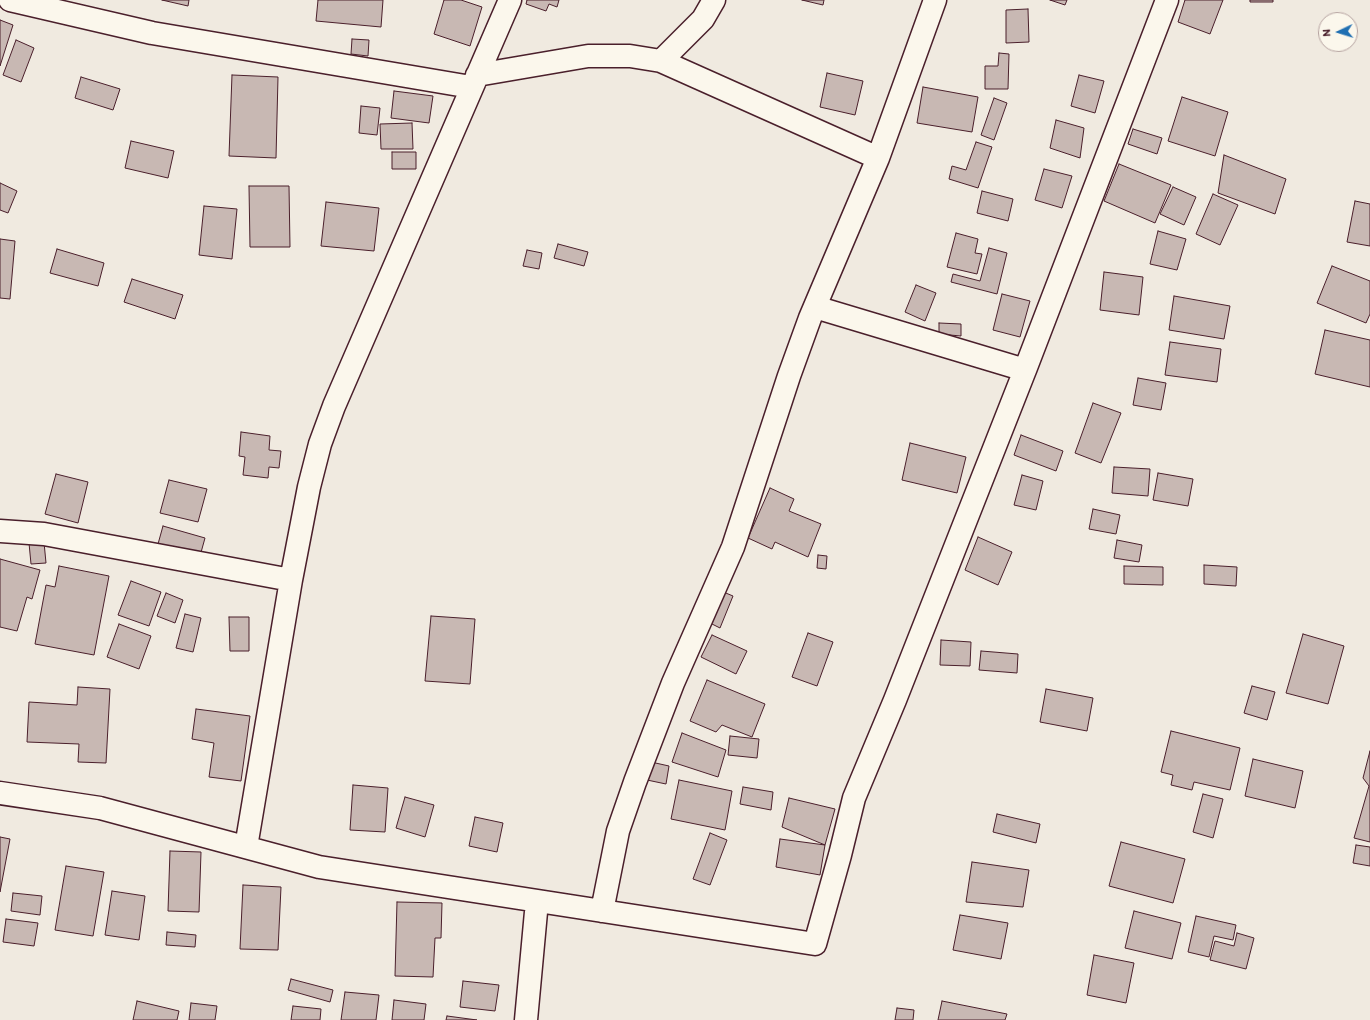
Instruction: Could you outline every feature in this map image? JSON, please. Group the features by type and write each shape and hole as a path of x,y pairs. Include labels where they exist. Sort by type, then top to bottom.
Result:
{"street":[{"path":"10,0 152,34 474,81 588,56 630,56 660,61 878,158"},
{"path":"246,847 291,580 309,487 320,444 334,406 510,0"},
{"path":"660,61 703,19 714,0"},
{"path":"602,911 618,831 673,684 733,548 789,376 815,307 878,158 935,0"},
{"path":"0,793 100,808 319,867 815,944 854,798 895,700 1025,370 1167,0"},
{"path":"815,307 1025,370"},
{"path":"0,532 44,534 291,580"},
{"path":"526,1020 537,901"}],"building":[{"path":"162,0 189,0 188,6"},
{"path":"318,0 383,0 381,27 316,21"},
{"path":"444,0 461,0 482,7 470,46 434,34"},
{"path":"527,0 559,0 557,7 549,4 546,11 526,4"},
{"path":"802,0 824,0 823,5"},
{"path":"1050,0 1067,0 1065,5"},
{"path":"1185,0 1223,0 1210,34 1178,22"},
{"path":"1250,0 1273,0 1273,2 1250,2"},
{"path":"1028,9 1029,42 1006,43 1006,10"},
{"path":"0,20 13,25 0,66"},
{"path":"352,39 369,40 368,56 351,54"},
{"path":"16,40 34,48 21,82 3,75"},
{"path":"999,53 1009,54 1008,89 985,89 985,66 998,66"},
{"path":"827,73 863,81 855,115 820,107"},
{"path":"232,75 278,77 276,158 229,156"},
{"path":"1079,75 1104,81 1095,113 1071,106"},
{"path":"81,77 120,89 113,110 75,98"},
{"path":"923,87 978,97 972,132 917,123"},
{"path":"394,91 433,96 429,123 391,118"},
{"path":"1182,97 1228,112 1215,156 1168,141"},
{"path":"994,98 1007,103 994,140 981,135"},
{"path":"361,106 380,108 377,135 359,133"},
{"path":"1056,120 1084,128 1080,158 1050,148"},
{"path":"412,123 413,149 381,149 380,124"},
{"path":"1133,129 1162,138 1157,154 1128,144"},
{"path":"131,141 174,151 168,178 125,168"},
{"path":"976,142 992,147 978,188 949,179 952,166 966,170"},
{"path":"392,152 416,152 416,169 392,169"},
{"path":"1224,155 1286,179 1275,214 1218,193"},
{"path":"1119,164 1171,185 1155,223 1104,201"},
{"path":"1044,169 1072,176 1062,208 1035,200"},
{"path":"0,183 17,191 8,213 0,210"},
{"path":"249,186 289,186 290,247 250,247"},
{"path":"1173,187 1196,197 1184,225 1160,214"},
{"path":"982,191 1013,199 1008,221 977,213"},
{"path":"1213,194 1238,205 1220,245 1196,234"},
{"path":"1355,201 1370,204 1370,246 1347,242"},
{"path":"326,202 379,208 374,251 321,246"},
{"path":"204,206 237,209 232,259 199,255"},
{"path":"1158,231 1186,239 1177,270 1150,264"},
{"path":"956,233 978,239 975,253 982,254 977,274 947,267"},
{"path":"0,239 15,241 10,299 0,298"},
{"path":"558,244 588,252 584,266 554,258"},
{"path":"989,248 1007,253 997,294 951,282 953,274 980,281"},
{"path":"57,249 104,263 98,286 50,273"},
{"path":"527,250 542,253 539,269 523,266"},
{"path":"1332,266 1370,281 1370,314 1366,323 1317,303"},
{"path":"1104,272 1143,277 1139,315 1100,310"},
{"path":"132,279 183,295 175,319 124,302"},
{"path":"916,285 936,293 925,321 905,312"},
{"path":"1002,294 1030,301 1020,337 993,330"},
{"path":"1174,296 1230,306 1224,339 1169,330"},
{"path":"939,323 961,324 961,336 939,334"},
{"path":"1325,330 1370,340 1370,387 1315,374"},
{"path":"1170,342 1221,349 1217,382 1165,375"},
{"path":"1138,378 1166,383 1161,410 1133,405"},
{"path":"1093,403 1121,413 1101,463 1075,453"},
{"path":"241,432 270,436 269,450 281,451 279,468 269,467 268,478 243,475 245,457 239,456"},
{"path":"1021,435 1063,451 1056,471 1014,455"},
{"path":"910,443 966,457 957,493 902,480"},
{"path":"1114,467 1150,469 1148,496 1112,493"},
{"path":"1158,473 1193,479 1188,506 1153,500"},
{"path":"56,474 88,482 78,523 45,514"},
{"path":"1022,475 1043,481 1036,510 1014,505"},
{"path":"169,480 207,489 198,522 160,513"},
{"path":"770,488 794,499 789,511 821,524 808,557 775,542 772,549 748,538"},
{"path":"1093,509 1120,515 1116,534 1089,529"},
{"path":"163,526 205,538 200,556 158,544"},
{"path":"978,537 1012,552 998,585 965,570"},
{"path":"1117,540 1142,545 1139,562 1114,558"},
{"path":"44,542 46,563 31,564 29,543"},
{"path":"818,555 827,556 826,569 817,568"},
{"path":"0,559 40,570 32,599 27,597 17,631 0,627"},
{"path":"1204,565 1237,567 1236,586 1204,584"},
{"path":"59,566 109,576 94,655 35,644 46,585 55,587"},
{"path":"1124,566 1163,567 1163,585 1124,584"},
{"path":"131,581 161,592 149,626 118,615"},
{"path":"721,591 733,596 720,628 708,622"},
{"path":"166,593 183,600 175,623 157,616"},
{"path":"185,614 201,618 193,652 176,648"},
{"path":"431,616 475,619 470,684 425,681"},
{"path":"229,617 249,617 249,651 230,651"},
{"path":"119,624 151,636 139,669 107,657"},
{"path":"808,633 833,642 817,686 792,677"},
{"path":"1303,634 1344,646 1328,704 1286,693"},
{"path":"712,635 747,651 736,674 701,657"},
{"path":"941,640 971,642 970,666 940,665"},
{"path":"981,651 1018,654 1017,673 979,670"},
{"path":"707,680 765,704 752,737 722,725 716,732 690,721"},
{"path":"1252,686 1275,692 1267,720 1244,713"},
{"path":"78,687 110,689 106,763 78,762 79,744 27,742 29,702 77,705"},
{"path":"1046,689 1093,698 1087,731 1040,722"},
{"path":"196,709 250,716 241,781 209,777 214,743 192,739"},
{"path":"1171,731 1240,748 1230,790 1194,782 1192,790 1171,785 1173,775 1161,772"},
{"path":"682,733 726,750 718,777 672,762"},
{"path":"730,736 759,739 757,758 728,755"},
{"path":"1370,751 1370,842 1354,838 1369,786 1363,778"},
{"path":"1253,759 1303,771 1295,808 1245,796"},
{"path":"651,762 669,766 666,784 647,780"},
{"path":"679,780 732,791 725,830 671,819"},
{"path":"353,785 388,788 385,832 350,830"},
{"path":"743,787 773,792 771,810 740,804"},
{"path":"1203,794 1223,799 1213,838 1193,832"},
{"path":"405,797 434,805 425,837 396,828"},
{"path":"789,798 835,809 825,845 782,827"},
{"path":"997,814 1040,824 1036,843 993,832"},
{"path":"475,817 503,823 497,852 469,846"},
{"path":"710,833 727,840 710,885 693,879"},
{"path":"0,837 10,839 0,892"},
{"path":"780,839 825,845 820,875 776,867"},
{"path":"1121,842 1185,859 1173,903 1109,886"},
{"path":"1356,845 1370,847 1370,866 1353,863"},
{"path":"170,851 201,852 199,912 168,911"},
{"path":"972,862 1029,870 1023,907 966,902"},
{"path":"66,866 104,872 93,936 55,930"},
{"path":"243,885 281,887 278,950 240,949"},
{"path":"112,891 145,896 139,940 105,935"},
{"path":"13,893 42,896 40,915 11,911"},
{"path":"397,902 442,903 441,938 435,938 433,977 395,976"},
{"path":"1134,911 1181,923 1172,959 1125,948"},
{"path":"960,915 1008,923 1001,959 953,950"},
{"path":"1196,916 1236,925 1233,940 1214,936 1209,957 1188,952"},
{"path":"6,919 38,923 34,946 3,942"},
{"path":"167,932 196,935 195,947 166,945"},
{"path":"1237,933 1254,938 1246,969 1210,960 1215,941 1234,946"},
{"path":"1094,955 1134,963 1126,1003 1087,995"},
{"path":"291,979 333,990 330,1002 288,990"},
{"path":"463,981 499,985 495,1011 460,1007"},
{"path":"345,992 379,995 376,1020 341,1020"},
{"path":"394,1000 426,1004 424,1020 392,1020"},
{"path":"137,1001 179,1011 177,1020 133,1020"},
{"path":"942,1001 1007,1014 1005,1020 938,1020"},
{"path":"191,1003 217,1006 215,1020 189,1020"},
{"path":"293,1006 321,1009 320,1020 291,1020"},
{"path":"897,1008 914,1010 913,1020 895,1020"},
{"path":"447,1016 477,1020 446,1020"}]}
